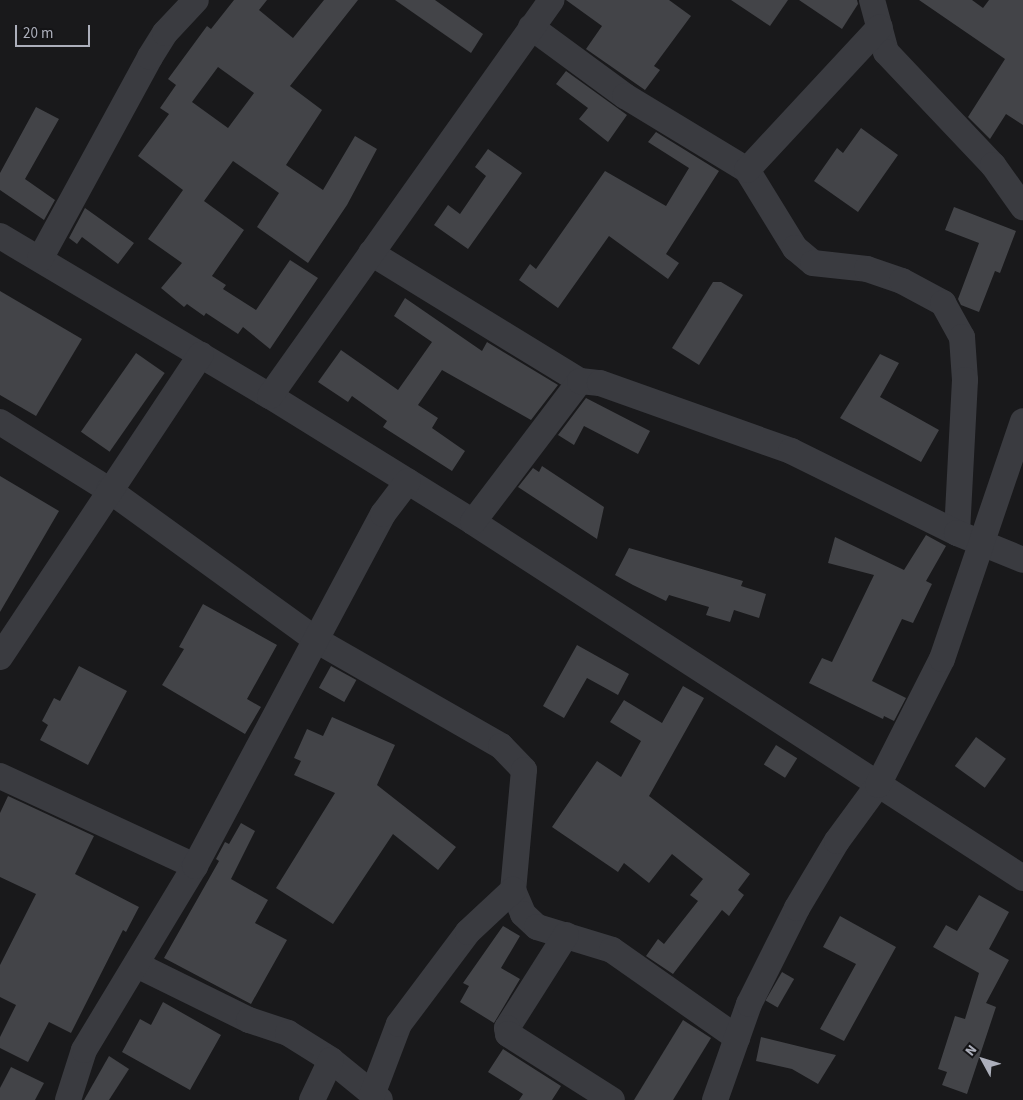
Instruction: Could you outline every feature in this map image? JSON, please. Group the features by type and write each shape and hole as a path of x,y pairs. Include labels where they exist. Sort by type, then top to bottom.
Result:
{"street":[{"path":"40,259 165,33 196,0"},
{"path":"270,396 551,0"},
{"path":"872,0 886,52 993,165 1023,207"},
{"path":"531,27 625,96 747,170 795,248 813,263 867,269 902,281 943,303 962,336 965,380 957,533"},
{"path":"747,170 880,27"},
{"path":"0,236 270,396 408,481 1023,878"},
{"path":"371,253 580,380 600,383 790,451 957,533 1023,560"},
{"path":"0,657 109,490 201,355"},
{"path":"473,522 580,380"},
{"path":"715,1100 749,1004 797,908 838,841 878,785 942,659 1023,421"},
{"path":"0,422 109,490 316,640 501,746 524,770 513,890 523,914 537,926 612,950 737,1038"},
{"path":"68,1100 84,1050 195,866 383,514 408,481"},
{"path":"0,776 195,866"},
{"path":"137,965 248,1020 288,1033 331,1060 376,1097 399,1024 468,932 513,890"},
{"path":"566,935 507,1028 508,1034 612,1100"},
{"path":"312,1100 331,1060"}],"building":[{"path":"234,0 267,0 259,10 293,38 324,0 358,0 290,86 322,110 286,165 323,190 355,136 377,149 347,205 308,263 257,227 279,193 233,161 204,201 244,230 212,276 226,285 223,289 256,310 290,260 318,278 270,349 243,327 238,334 206,313 204,316 187,304 184,307 161,288 182,263 148,239 183,190 138,156 169,114 160,108 176,85 168,79 207,26 211,29","holes":["218,67 254,93 228,128 192,102"]},
{"path":"395,0 435,0 483,34 471,53"},
{"path":"566,0 669,0 691,16 654,66 660,70 645,90 586,49 602,26"},
{"path":"731,0 788,0 770,26"},
{"path":"799,0 857,0 858,4 842,29"},
{"path":"919,0 972,0 983,8 989,0 1023,0 1023,125 1006,114 990,139 968,117 1005,59"},
{"path":"566,71 627,115 608,142 579,119 588,108 556,84"},
{"path":"36,107 59,119 25,179 55,200 44,220 0,190 0,173"},
{"path":"861,128 898,155 858,212 814,181 837,148 843,153"},
{"path":"656,132 719,171 666,254 679,263 668,279 609,236 558,308 519,280 530,264 536,269 605,171 666,206 689,168 648,142"},
{"path":"488,149 522,173 468,249 434,225 448,205 460,214 486,176 475,167"},
{"path":"954,207 1016,231 1000,273 995,271 979,312 961,305 958,299 979,243 945,230"},
{"path":"85,208 134,243 118,264 82,237 77,244 69,238"},
{"path":"713,282 721,282 743,295 699,365 672,348"},
{"path":"0,291 82,339 36,416 0,395"},
{"path":"405,298 482,351 487,342 558,385 531,420 442,370 418,405 438,418 432,428 465,451 452,471 383,427 387,421 352,396 348,402 318,382 341,350 398,390 432,342 394,316"},
{"path":"136,353 165,373 110,452 81,432"},
{"path":"880,354 899,363 880,397 939,430 921,462 840,418"},
{"path":"586,398 650,431 638,454 584,426 574,445 558,435"},
{"path":"542,466 604,507 597,539 518,487 533,468 539,472"},
{"path":"0,476 59,511 0,612"},
{"path":"926,535 946,546 926,581 932,584 913,623 902,619 872,681 906,698 894,721 884,716 883,719 809,683 822,658 832,662 874,575 828,563 835,537 904,570"},
{"path":"629,548 743,581 741,586 766,594 759,618 734,610 730,622 706,615 709,607 669,595 666,601 633,585 615,575"},
{"path":"203,604 277,645 247,699 261,707 245,734 162,685 184,649 179,647"},
{"path":"577,645 629,674 618,695 587,678 564,718 543,706"},
{"path":"79,666 127,691 88,765 40,740 48,725 42,721 54,698 60,701"},
{"path":"331,666 356,680 344,702 319,688"},
{"path":"683,686 704,698 649,796 750,874 738,890 744,895 729,916 722,910 673,974 646,956 658,939 664,944 698,901 690,895 703,879 672,854 649,883 624,863 618,872 552,827 597,761 621,777 641,741 610,722 624,700 662,723"},
{"path":"332,717 395,745 377,785 456,847 438,870 393,834 333,924 276,888 335,793 294,775 301,761 294,758 307,729 323,736"},
{"path":"976,737 1006,759 985,788 955,766"},
{"path":"776,745 797,758 785,778 764,765"},
{"path":"8,796 94,836 75,874 139,907 126,932 123,930 71,1033 49,1022 28,1062 0,1048 0,1037 16,1005 0,997 0,965 36,894 0,877 0,813"},
{"path":"241,823 255,831 231,879 268,900 255,923 287,940 251,1004 164,958 219,861 216,859 225,842 229,844"},
{"path":"979,895 1009,912 989,949 1009,960 986,1003 996,1007 967,1094 942,1085 947,1072 938,1069 955,1016 965,1019 979,973 933,947 946,925 957,931"},
{"path":"840,916 896,947 844,1041 820,1029 856,964 823,947"},
{"path":"503,926 520,936 501,968 520,979 494,1023 460,1002 469,986 463,983"},
{"path":"782,972 794,979 778,1008 766,1001"},
{"path":"163,1002 221,1035 190,1090 122,1052 140,1019 151,1025"},
{"path":"683,1020 711,1038 673,1100 634,1100"},
{"path":"761,1037 836,1055 818,1084 792,1069 756,1061"},
{"path":"503,1049 561,1086 552,1100 519,1100 523,1094 488,1072"},
{"path":"109,1056 129,1069 109,1100 84,1100"},
{"path":"11,1067 44,1083 35,1100 0,1100 0,1088"}]}
